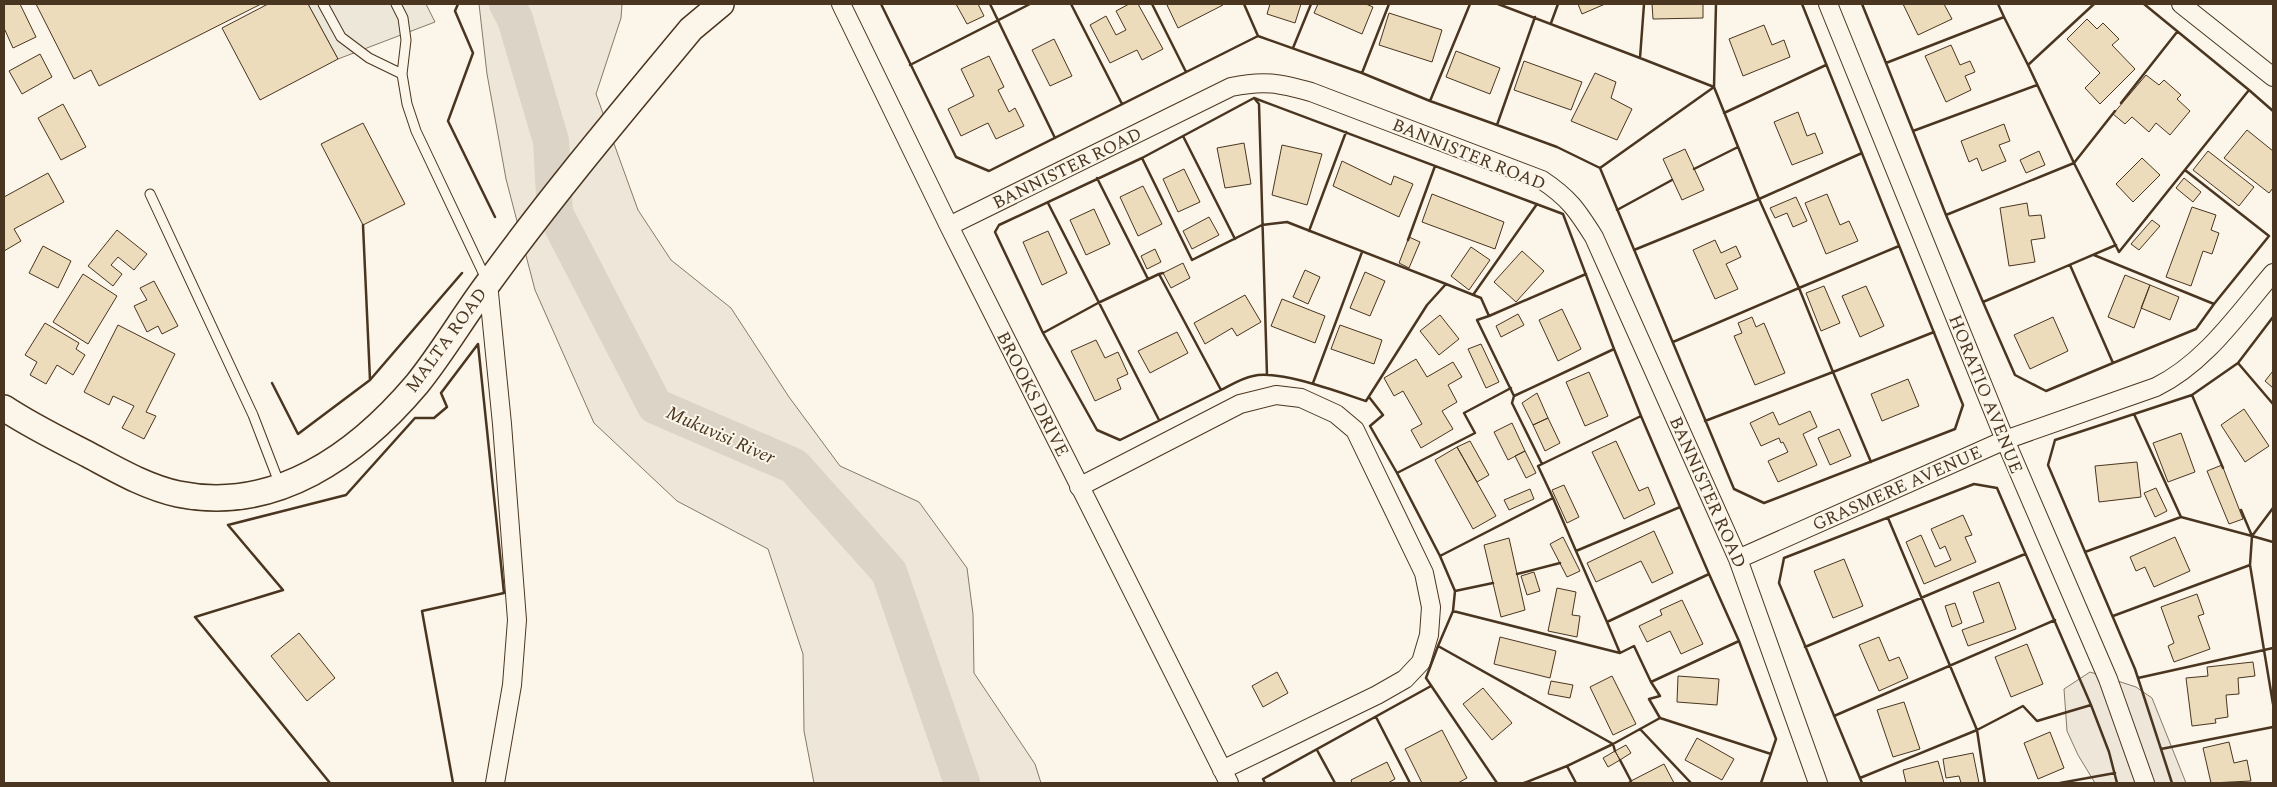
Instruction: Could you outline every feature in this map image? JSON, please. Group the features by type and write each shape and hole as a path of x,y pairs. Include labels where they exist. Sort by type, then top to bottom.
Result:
{"street":[{"name":"MALTA ROAD","path":"4,408 26,423 131,478 176,493 203,497 246,496 281,487 309,476 345,453 375,428 417,384 488,283 537,218 691,29 721,4"},
{"name":"BROOKS DRIVE","path":"841,4 949,226 1226,777"},
{"name":"HORATIO AVENUE","path":"1828,4 2005,440 2108,680 2145,783"},
{"path":"2181,4 2273,77"},
{"name":"BANNISTER ROAD","path":"949,226 1231,87 1256,82 1285,85 1311,92 1542,180 1564,195 1577,209 1594,237 1738,559 1818,783"},
{"name":"GRASMERE AVENUE","path":"1738,559 2005,440 2156,388 2171,380 2202,355 2273,273"},
{"path":"488,283 502,424 517,620 512,685 495,783"},
{"path":"1079,487 1240,404 1276,395 1301,398 1336,414 1355,430 1424,573 1431,607 1429,635 1420,662 1405,679 1226,777"}],"lane":[{"path":"323,4 341,37 369,58 402,74"},
{"path":"396,4 403,18 406,40 402,74 407,104 416,131 488,283"},
{"path":"150,194 253,415 281,487"}],"shaded area":[{"path":"308,4 426,4 435,22 338,59"},
{"path":"479,4 622,4 621,18 596,94 638,210 671,260 731,308 789,397 840,466 919,502 967,568 973,614 974,673 1035,764 1041,783 814,783 804,731 803,654 768,549 677,501 594,423 535,290 506,179 487,74"},
{"path":"2090,672 2136,687 2152,698 2186,783 2095,783 2078,755 2067,731 2064,689"}],"building":[{"path":"4,4 20,4 36,37 13,48 4,28"},
{"path":"36,4 261,4 99,86 91,70 74,79"},
{"path":"268,4 308,4 338,59 260,100 222,28"},
{"path":"956,4 978,4 984,16 967,24"},
{"path":"1129,4 1138,4 1163,49 1142,60 1137,50 1110,63 1090,25 1106,16 1116,35 1126,30 1116,11"},
{"path":"1270,4 1301,4 1295,23 1267,14"},
{"path":"1318,4 1366,4 1373,7 1362,34 1314,13"},
{"path":"1578,4 1605,4 1582,14"},
{"path":"1652,4 1703,4 1703,18 1653,19"},
{"path":"1903,4 1944,4 1952,19 1918,35"},
{"path":"1167,5 1223,5 1178,28"},
{"path":"1389,13 1442,30 1432,62 1379,45"},
{"path":"2087,19 2097,29 2103,23 2119,39 2112,45 2135,69 2100,104 2085,88 2100,73 2067,39"},
{"path":"1764,25 1772,45 1784,40 1790,57 1743,76 1729,39"},
{"path":"1054,39 1072,76 1050,86 1032,50"},
{"path":"1951,45 1960,65 1970,61 1975,72 1965,76 1971,90 1946,102 1925,56"},
{"path":"1456,51 1500,68 1490,94 1446,77"},
{"path":"40,54 52,77 22,94 9,71"},
{"path":"989,56 1004,87 998,90 1009,112 1015,108 1024,126 996,139 988,123 961,136 948,109 974,96 961,69"},
{"path":"1524,61 1582,82 1571,110 1514,90"},
{"path":"1595,73 1616,82 1611,98 1632,109 1617,140 1571,121"},
{"path":"2146,75 2159,85 2164,80 2181,95 2177,99 2190,111 2170,135 2156,123 2149,132 2132,117 2125,124 2113,114"},
{"path":"63,104 86,147 61,160 38,118"},
{"path":"1798,112 1807,136 1815,133 1823,153 1792,165 1774,122"},
{"path":"363,123 405,204 363,225 321,144"},
{"path":"2004,124 2010,141 1999,145 2006,161 1982,171 1977,158 1969,162 1961,141"},
{"path":"2247,130 2273,151 2273,188 2269,193 2224,158"},
{"path":"1244,143 1251,184 1225,188 1217,148"},
{"path":"1282,145 1322,154 1307,205 1272,195"},
{"path":"1685,149 1704,190 1682,200 1663,159"},
{"path":"2039,151 2045,165 2026,173 2020,160"},
{"path":"2208,151 2254,187 2239,206 2193,170"},
{"path":"2142,158 2160,175 2133,202 2116,184"},
{"path":"1342,161 1391,185 1394,176 1413,184 1399,217 1333,186"},
{"path":"1184,169 1200,202 1178,212 1163,179"},
{"path":"48,173 64,202 14,229 21,241 4,251 4,197"},
{"path":"2184,178 2201,192 2193,202 2176,188"},
{"path":"1143,186 1162,224 1138,236 1120,197"},
{"path":"1432,194 1504,222 1495,249 1422,222"},
{"path":"1827,194 1840,225 1849,221 1858,241 1826,254 1805,203"},
{"path":"1796,197 1807,221 1793,227 1787,213 1775,218 1770,208"},
{"path":"2027,203 2029,216 2041,215 2045,238 2031,240 2035,262 2009,266 2000,208"},
{"path":"2192,207 2216,215 2211,230 2219,233 2212,254 2203,251 2191,286 2166,277"},
{"path":"1094,209 1110,244 1086,255 1070,220"},
{"path":"1209,217 1219,235 1192,249 1183,231"},
{"path":"2152,220 2160,226 2139,250 2131,244"},
{"path":"117,230 147,254 134,270 118,257 111,265 122,274 113,286 88,266"},
{"path":"1048,231 1067,273 1042,285 1023,242"},
{"path":"1409,237 1420,242 1409,268 1399,263"},
{"path":"1715,240 1721,253 1736,246 1741,257 1726,264 1738,289 1715,299 1693,250"},
{"path":"43,246 71,261 58,288 29,273"},
{"path":"1471,247 1490,260 1469,290 1451,276"},
{"path":"1155,249 1161,262 1147,269 1141,256"},
{"path":"1522,251 1544,271 1516,302 1494,282"},
{"path":"1183,263 1190,278 1171,288 1163,273"},
{"path":"1305,270 1320,277 1308,304 1293,297"},
{"path":"1365,272 1385,281 1370,316 1350,308"},
{"path":"83,274 117,296 88,344 53,322"},
{"path":"2125,275 2150,285 2134,328 2108,317"},
{"path":"154,281 178,326 162,334 158,326 147,332 134,306 147,300 140,288"},
{"path":"2150,285 2179,297 2170,320 2141,308"},
{"path":"1824,286 1840,323 1821,331 1806,293"},
{"path":"1866,286 1884,326 1860,337 1842,296"},
{"path":"1245,295 1261,322 1237,336 1232,328 1205,344 1194,323"},
{"path":"1282,299 1325,316 1315,343 1271,326"},
{"path":"1562,309 1581,349 1558,361 1539,320"},
{"path":"1518,314 1524,325 1501,337 1496,326"},
{"path":"1440,315 1459,339 1439,355 1420,331"},
{"path":"1752,317 1756,327 1764,323 1785,373 1755,385 1734,336 1742,333 1738,323"},
{"path":"2053,317 2068,351 2030,369 2014,335"},
{"path":"45,323 79,343 76,349 85,355 73,375 57,365 46,384 30,375 37,362 25,355"},
{"path":"118,325 175,354 146,412 156,416 144,439 122,428 134,406 113,396 109,405 84,392"},
{"path":"1340,325 1382,340 1374,364 1331,349"},
{"path":"1177,332 1188,353 1150,373 1138,351"},
{"path":"1096,340 1105,358 1118,352 1128,374 1117,379 1121,389 1095,401 1071,351"},
{"path":"1481,344 1499,382 1486,388 1468,349"},
{"path":"1416,359 1427,377 1453,362 1462,377 1448,385 1457,402 1442,411 1453,429 1421,448 1411,430 1422,424 1403,391 1394,396 1384,378"},
{"path":"2273,371 2273,388 2265,381"},
{"path":"1589,372 1608,416 1585,426 1566,382"},
{"path":"1908,379 1919,406 1882,421 1871,394"},
{"path":"1537,393 1548,418 1533,425 1522,403"},
{"path":"2244,409 2269,446 2245,462 2221,425"},
{"path":"1810,411 1817,427 1803,434 1817,465 1778,482 1768,461 1788,452 1779,438 1761,446 1750,423 1773,412 1779,425"},
{"path":"1548,418 1560,443 1545,451 1533,425"},
{"path":"1512,423 1525,451 1508,460 1494,432"},
{"path":"1839,429 1851,456 1830,465 1818,438"},
{"path":"2181,433 2195,472 2168,482 2153,443"},
{"path":"1470,441 1489,475 1477,482 1457,447"},
{"path":"1616,441 1639,491 1648,487 1655,504 1624,519 1592,452"},
{"path":"1457,447 1496,516 1473,529 1435,460"},
{"path":"1525,451 1536,473 1526,478 1515,456"},
{"path":"2137,462 2141,497 2099,502 2095,466"},
{"path":"2222,465 2243,519 2229,524 2207,471"},
{"path":"1564,485 1579,517 1567,523 1552,490"},
{"path":"2156,488 2167,511 2155,517 2144,493"},
{"path":"1530,489 1534,499 1509,510 1504,500"},
{"path":"1963,515 1972,535 1965,537 1976,562 1924,584 1906,542 1921,535 1935,567 1951,560 1945,546 1940,549 1931,529"},
{"path":"1654,531 1673,573 1652,583 1641,561 1596,582 1587,563"},
{"path":"1563,537 1580,571 1567,577 1550,544"},
{"path":"2175,537 2190,571 2154,587 2145,567 2136,571 2130,557"},
{"path":"1509,538 1525,610 1501,617 1484,545"},
{"path":"1844,559 1863,606 1833,618 1814,571"},
{"path":"1534,572 1540,591 1527,595 1521,576"},
{"path":"1999,582 2016,629 1968,646 1962,630 1984,622 1973,592"},
{"path":"1557,588 1576,592 1572,615 1580,616 1577,637 1548,631"},
{"path":"2197,594 2204,614 2198,616 2210,649 2174,662 2168,646 2174,643 2161,607"},
{"path":"1682,600 1703,644 1681,654 1670,631 1647,642 1639,626 1662,615 1660,610"},
{"path":"1955,603 1962,623 1952,627 1945,606"},
{"path":"299,633 335,678 307,701 271,656"},
{"path":"1500,637 1556,651 1550,678 1494,664"},
{"path":"1879,637 1889,661 1899,657 1908,678 1879,691 1859,645"},
{"path":"2027,644 2043,684 2011,697 1995,657"},
{"path":"2253,662 2255,676 2238,678 2239,694 2226,695 2228,717 2215,719 2216,723 2192,726 2186,678 2208,676 2207,667"},
{"path":"1277,672 1288,693 1263,707 1252,686"},
{"path":"1612,676 1636,724 1613,735 1590,687"},
{"path":"1678,676 1719,679 1717,705 1677,702"},
{"path":"1551,681 1573,685 1570,698 1548,694"},
{"path":"1483,688 1512,723 1492,740 1463,704"},
{"path":"1904,702 1920,749 1893,757 1877,710"},
{"path":"1442,730 1467,778 1458,783 1422,783 1405,749"},
{"path":"2050,732 2064,768 2038,779 2024,743"},
{"path":"1697,738 1734,759 1722,780 1685,760"},
{"path":"2229,742 2234,763 2247,760 2251,781 2211,783 2203,748"},
{"path":"1626,745 1631,753 1620,760 1615,751"},
{"path":"1615,751 1620,760 1608,767 1603,758"},
{"path":"1973,753 1979,783 1961,783 1959,776 1946,778 1943,759"},
{"path":"1938,761 1944,783 1906,783 1903,770"},
{"path":"1387,762 1395,779 1388,783 1352,783 1351,780"},
{"path":"1664,764 1674,783 1627,783 1631,781"}],"waterway":[{"name":"Mukuvisi River","path":"507,4 515,19 551,141 555,213 655,406 794,466 889,572 962,783"}],"wall":[{"path":"458,4 455,11 473,53 448,121 495,217"},
{"path":"881,4 956,157 989,171 1258,36 1244,4"},
{"path":"990,4 1055,138"},
{"path":"910,65 1030,4"},
{"path":"1071,4 1122,104"},
{"path":"1152,4 1186,72"},
{"path":"1293,48 1311,4"},
{"path":"1258,36 1362,73 1389,4"},
{"path":"1362,73 1430,101 1470,4"},
{"path":"1498,4 1640,58 1644,4"},
{"path":"1551,23 1558,4"},
{"path":"1640,58 1714,87 1716,4"},
{"path":"1497,125 1557,147 1600,168 1734,489 1764,503 1955,429 1963,405 1802,4"},
{"path":"1862,4 1886,63"},
{"path":"1998,4 2004,17"},
{"path":"2094,4 2028,65 2074,163 2115,111"},
{"path":"2037,85 1913,131 1946,215 2074,163 2119,252 2249,90 2144,4"},
{"path":"1430,101 1497,125 1535,17"},
{"path":"1913,131 1886,63 2004,17 2028,65"},
{"path":"2121,103 2177,32"},
{"path":"1724,113 1826,65"},
{"path":"1600,168 1714,87 1759,199 1634,250"},
{"path":"2249,90 2273,111"},
{"path":"1254,98 1563,214 1614,349 1514,396 1477,320 1489,316 1481,298 1446,284"},
{"path":"1163,273 1159,274 1221,390 1253,376 1278,376 1310,383 1366,401 1427,305 1446,284 1287,222 1262,225 1192,260 1142,158 1254,98 1259,104 1267,375"},
{"path":"1309,231 1346,132"},
{"path":"1183,136 1235,239"},
{"path":"1694,169 1738,147"},
{"path":"1673,342 1799,288 1759,199 1862,153"},
{"path":"1142,158 999,225 995,232 1043,333 1098,303 1159,274"},
{"path":"1408,240 1435,166"},
{"path":"2185,170 2269,236 2214,304"},
{"path":"1097,178 1148,279"},
{"path":"1617,210 1672,180"},
{"path":"1048,203 1159,420"},
{"path":"1473,295 1537,204"},
{"path":"1946,215 1983,302 2116,245"},
{"path":"272,383 298,434 370,380 363,225"},
{"path":"1705,421 1833,372 1799,288 1899,246"},
{"path":"1313,383 1362,252"},
{"path":"2094,255 2214,304 2196,329 2113,363"},
{"path":"1983,302 2015,375 2046,391 2113,363 2070,265"},
{"path":"370,380 462,273"},
{"path":"1489,316 1586,274"},
{"path":"2172,783 2135,669 2048,465 2055,440 2192,395 2238,363 2273,317"},
{"path":"1871,462 1833,372 1934,332"},
{"path":"1043,333 1097,430 1120,440 1221,390"},
{"path":"330,783 195,617 283,590 228,525 346,495 415,418 434,418 447,407 441,393 478,344 504,593 422,611 453,783"},
{"path":"1397,473 1440,556 1553,498 1538,466 1641,416 1614,349"},
{"path":"2238,363 2273,404"},
{"path":"1369,397 1383,415 1370,426 1397,473 1475,433 1464,413 1511,388"},
{"path":"2192,395 2223,468"},
{"path":"1514,396 1512,403 1542,464"},
{"path":"2134,414 2181,517"},
{"path":"1553,498 1576,551 1680,507 1641,416"},
{"path":"1862,783 1779,583 1784,558 1974,484 1997,488 2091,705 2109,752 2117,783"},
{"path":"1576,551 1607,622 1709,574 1680,507"},
{"path":"2085,552 2181,517 2252,536 2273,508"},
{"path":"2241,510 2252,536 2273,542"},
{"path":"1888,518 1977,730 1985,783"},
{"path":"2113,616 2250,565 2252,536"},
{"path":"1805,647 2025,554"},
{"path":"1440,556 1455,591 1453,611 1438,646 1613,744 1660,718 1649,699 1660,696 1651,682"},
{"path":"1517,574 1560,563"},
{"path":"2138,678 2264,650 2250,565"},
{"path":"1620,653 1634,646 1651,682 1739,641 1709,574"},
{"path":"1455,591 1493,583"},
{"path":"1453,611 1620,653 1607,622"},
{"path":"1834,716 2055,620"},
{"path":"1739,641 1776,739 1761,783"},
{"path":"1438,646 1426,678 1497,783"},
{"path":"2273,648 2264,650 2273,704"},
{"path":"1265,783 1263,779 1431,686"},
{"path":"1860,778 1977,730 2023,706 2037,721 2091,705"},
{"path":"1376,717 1410,783"},
{"path":"1660,718 1771,754"},
{"path":"2161,749 2273,727"},
{"path":"1640,729 1691,783"},
{"path":"1576,783 1567,766 1613,744 1615,751"},
{"path":"1317,750 1335,783"},
{"path":"1620,760 1631,781"},
{"path":"1524,783 1567,766"},
{"path":"2060,783 2115,773"}]}
